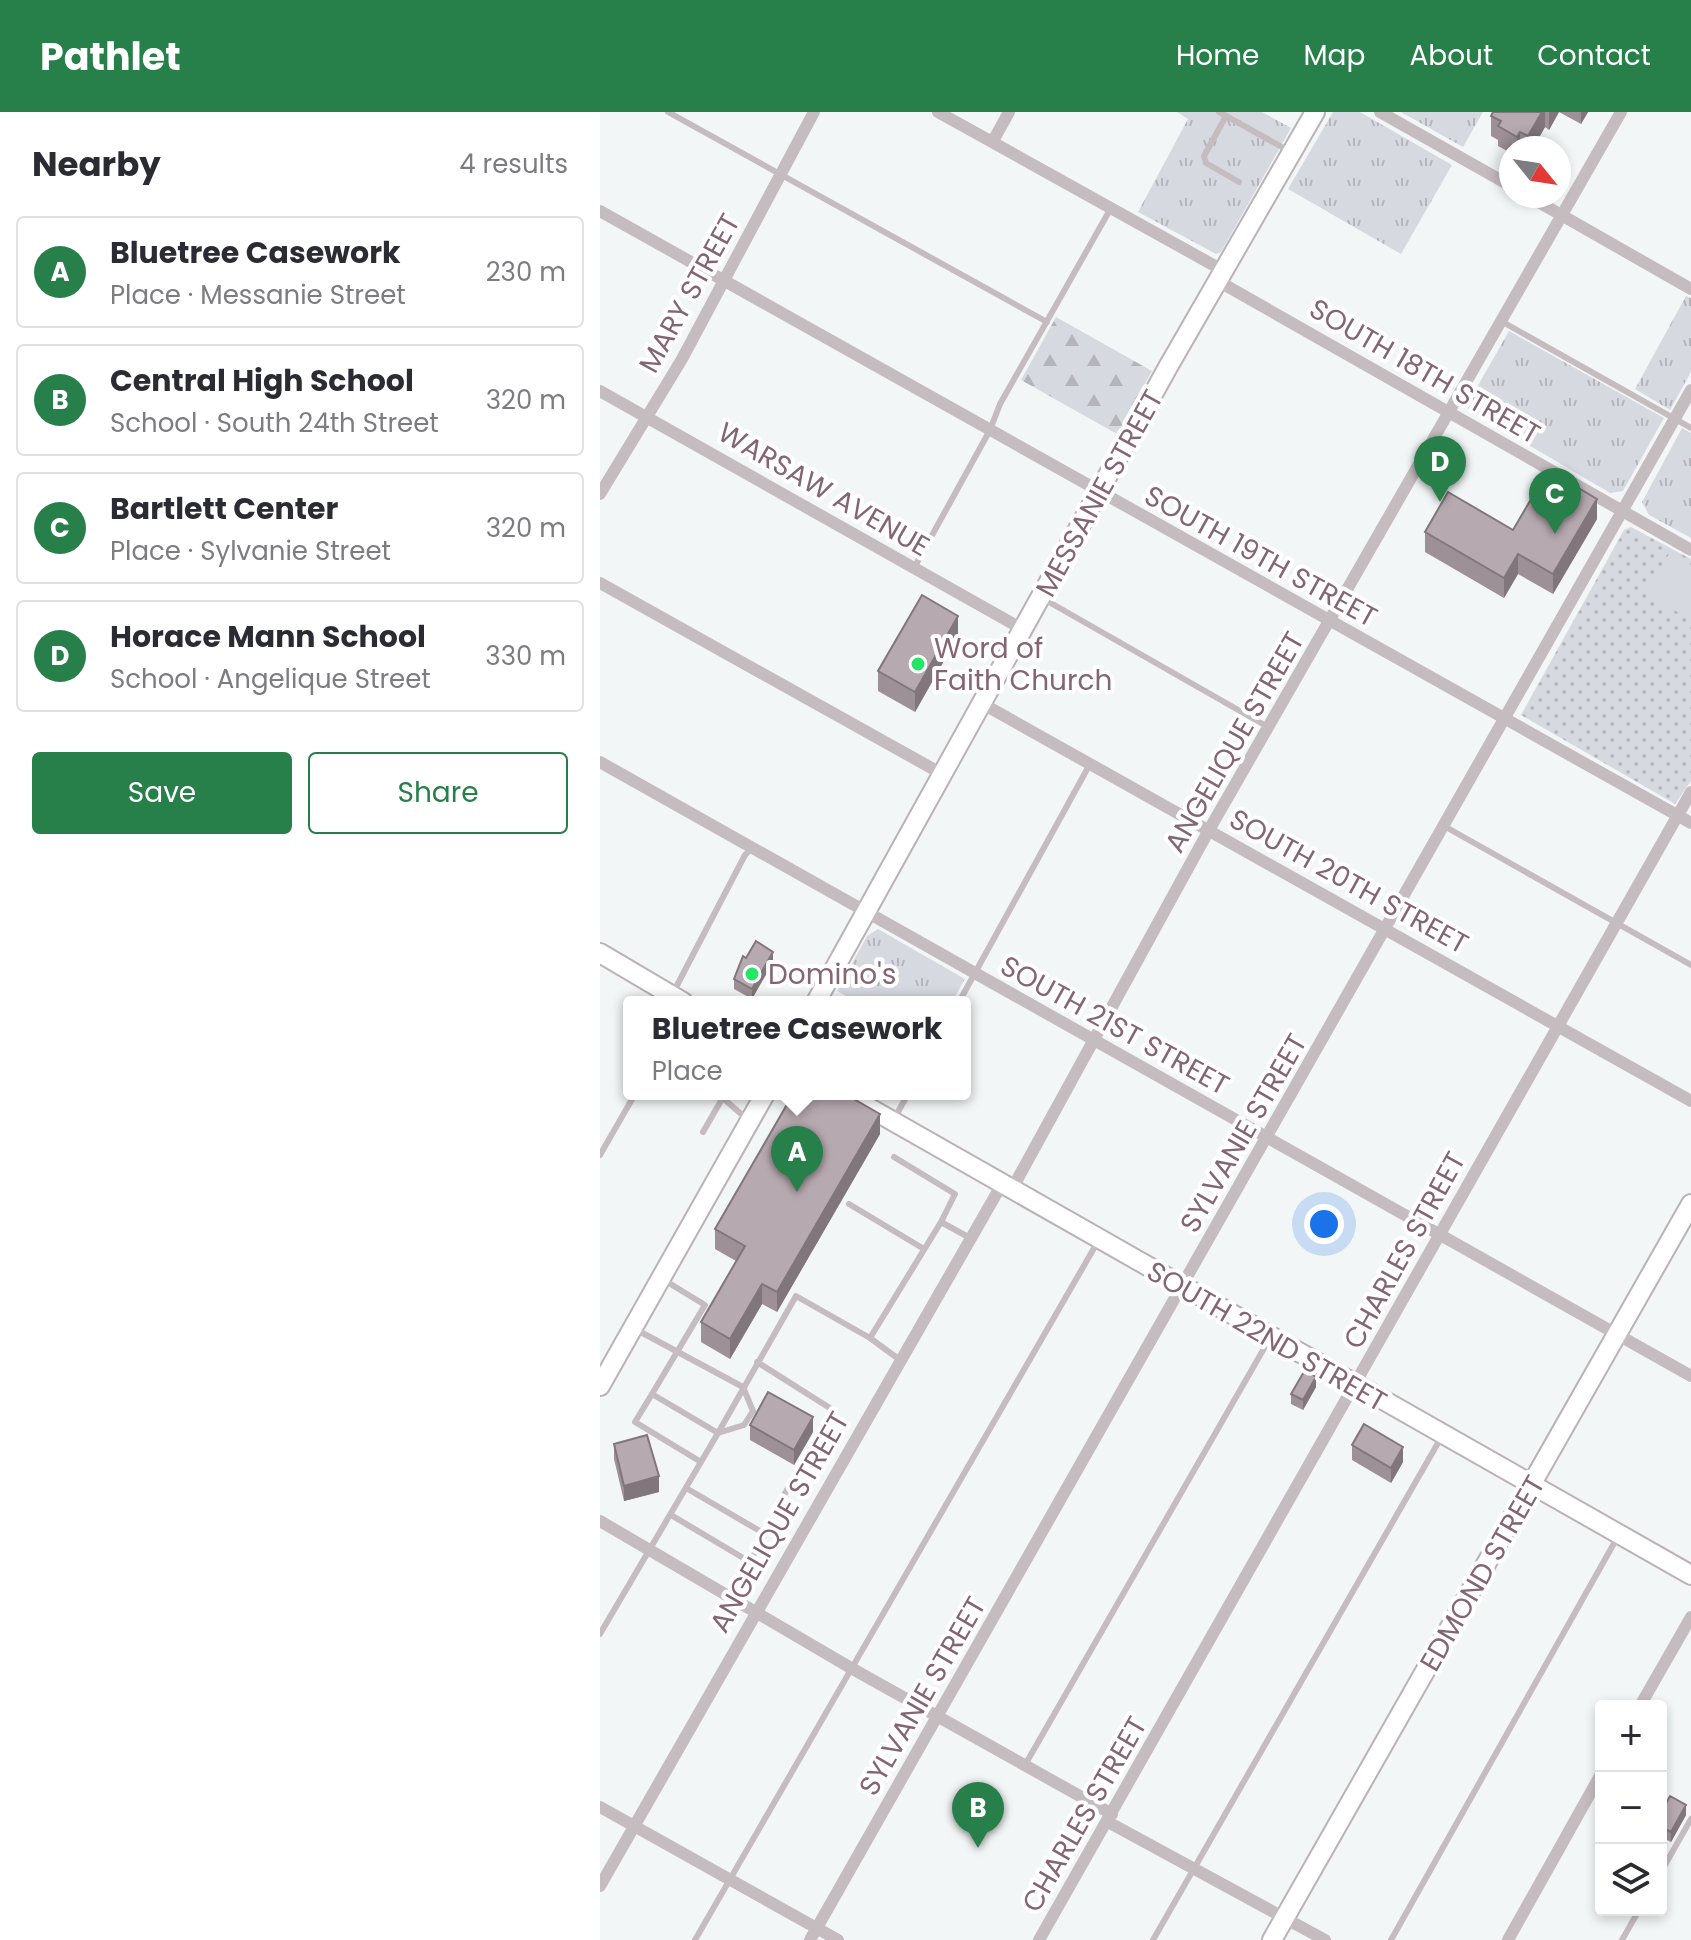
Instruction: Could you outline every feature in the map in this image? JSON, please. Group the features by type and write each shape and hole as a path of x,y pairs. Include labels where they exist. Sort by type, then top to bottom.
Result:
{"street":[{"name":"MARY STREET","path":"600,494 724,281 814,112"},
{"name":"SOUTH 18TH STREET","path":"938,112 1111,208 1450,414 1691,550"},
{"path":"993,141 1009,112"},
{"name":"MESSANIE STREET","path":"819,996 1315,112"},
{"path":"1380,112 1499,179"},
{"name":"ANGELIQUE STREET","path":"600,1886 970,1238 1007,1186 1094,1040 1209,830 1450,414 1618,113"},
{"path":"1550,208 1691,289"},
{"name":"SOUTH 19TH STREET","path":"600,211 1691,823"},
{"name":"SYLVANIE STREET","path":"813,1934 1691,390"},
{"name":"WARSAW AVENUE","path":"600,391 1024,630"},
{"path":"600,583 944,775"},
{"name":"SOUTH 20TH STREET","path":"983,704 1691,1101"},
{"name":"SOUTH 21ST STREET","path":"600,762 1439,1237 1691,1376"},
{"name":"CHARLES STREET","path":"1039,1940 1691,792"},
{"path":"600,953 673,996"},
{"path":"600,1386 761,1100"},
{"name":"SOUTH 22ND STREET","path":"855,1100 1355,1387 1691,1575"},
{"name":"EDMOND STREET","path":"1272,1940 1691,1204"},
{"path":"600,1521 757,1610 851,1668 1025,1765 1193,1869 1325,1940"},
{"path":"1643,1700 1691,1617"},
{"path":"1508,1940 1595,1785"},
{"path":"600,1807 730,1880 813,1934 838,1940"}],"lane":[{"path":"668,112 1047,322"},
{"path":"1239,182 1206,163 1204,156 1222,114 1291,152"},
{"path":"914,568 990,430 1000,404 1111,208"},
{"path":"1501,321 1691,428"},
{"path":"1042,598 1268,727"},
{"path":"962,996 1090,764"},
{"path":"1444,826 1691,965"},
{"path":"679,996 745,855 751,849"},
{"path":"600,1155 632,1100"},
{"path":"703,1132 719,1100"},
{"path":"724,1100 749,1121"},
{"path":"892,1122 905,1100"},
{"path":"870,1338 955,1194 894,1157"},
{"path":"849,1204 924,1249"},
{"path":"941,1222 970,1238"},
{"path":"695,1940 1099,1240"},
{"path":"661,1278 705,1305 635,1422 701,1462"},
{"path":"600,1634 796,1296 870,1338 900,1360"},
{"path":"633,1327 743,1387 752,1404 749,1419 735,1429 718,1433 652,1394"},
{"path":"1025,1765 1270,1338"},
{"path":"757,1362 833,1410 776,1509"},
{"path":"1153,1940 1442,1436"},
{"path":"671,1515 750,1562 765,1534 686,1488"},
{"path":"1391,1940 1619,1535"},
{"path":"1667,1861 1691,1819"},
{"path":"1622,1940 1636,1916"}],"green space":[{"path":"1177,112 1262,112 1291,128 1221,252 1216,254 1138,212 1188,119"},
{"path":"1333,112 1360,112 1452,165 1401,254 1288,189"},
{"path":"1401,112 1483,112 1463,147"},
{"path":"1686,296 1691,298 1691,372 1670,410 1635,389"},
{"path":"1056,317 1152,371 1117,434 1021,380"},
{"path":"1509,331 1664,418 1623,491 1610,493 1468,409 1468,403"},
{"path":"1682,428 1691,433 1691,538 1649,515 1642,502"},
{"path":"1631,527 1691,559 1691,781 1675,804 1521,715 1624,530"},
{"path":"1669,554 1691,567 1691,619 1646,595"},
{"path":"878,929 965,979 955,996 846,996 837,991 867,936"}],"building":[{"path":"1493,112 1542,112 1528,136 1520,132 1515,136 1498,126 1501,121 1491,116"},
{"path":"1548,470 1597,499 1553,574 1518,554 1504,578 1425,532 1448,492 1513,530"},
{"name":"Word of Faith Church","path":"922,595 958,616 915,692 878,671"},
{"name":"Domino's","path":"756,941 773,952 752,989 734,979 743,956 746,958"},
{"path":"790,1100 856,1100 880,1114 777,1292 762,1284 730,1339 701,1322 745,1246 715,1229"},
{"path":"1305,1370 1316,1377 1303,1400 1291,1394"},
{"path":"768,1392 813,1417 794,1450 750,1425"},
{"path":"1364,1424 1403,1447 1391,1468 1352,1445"},
{"path":"647,1435 659,1476 624,1486 614,1444"},
{"path":"1670,1796 1686,1805 1671,1832 1667,1830 1667,1802"}],"place":[{"name":"Horace Mann School","path":"1440,502"},
{"name":"Bartlett Center","path":"1555,534"},
{"name":"Word of Faith Church","path":"918,664"},
{"name":"Domino's","path":"752,974"},
{"name":"Bluetree Casework","path":"797,1192"},
{"name":"Central High School","path":"978,1848"}]}
